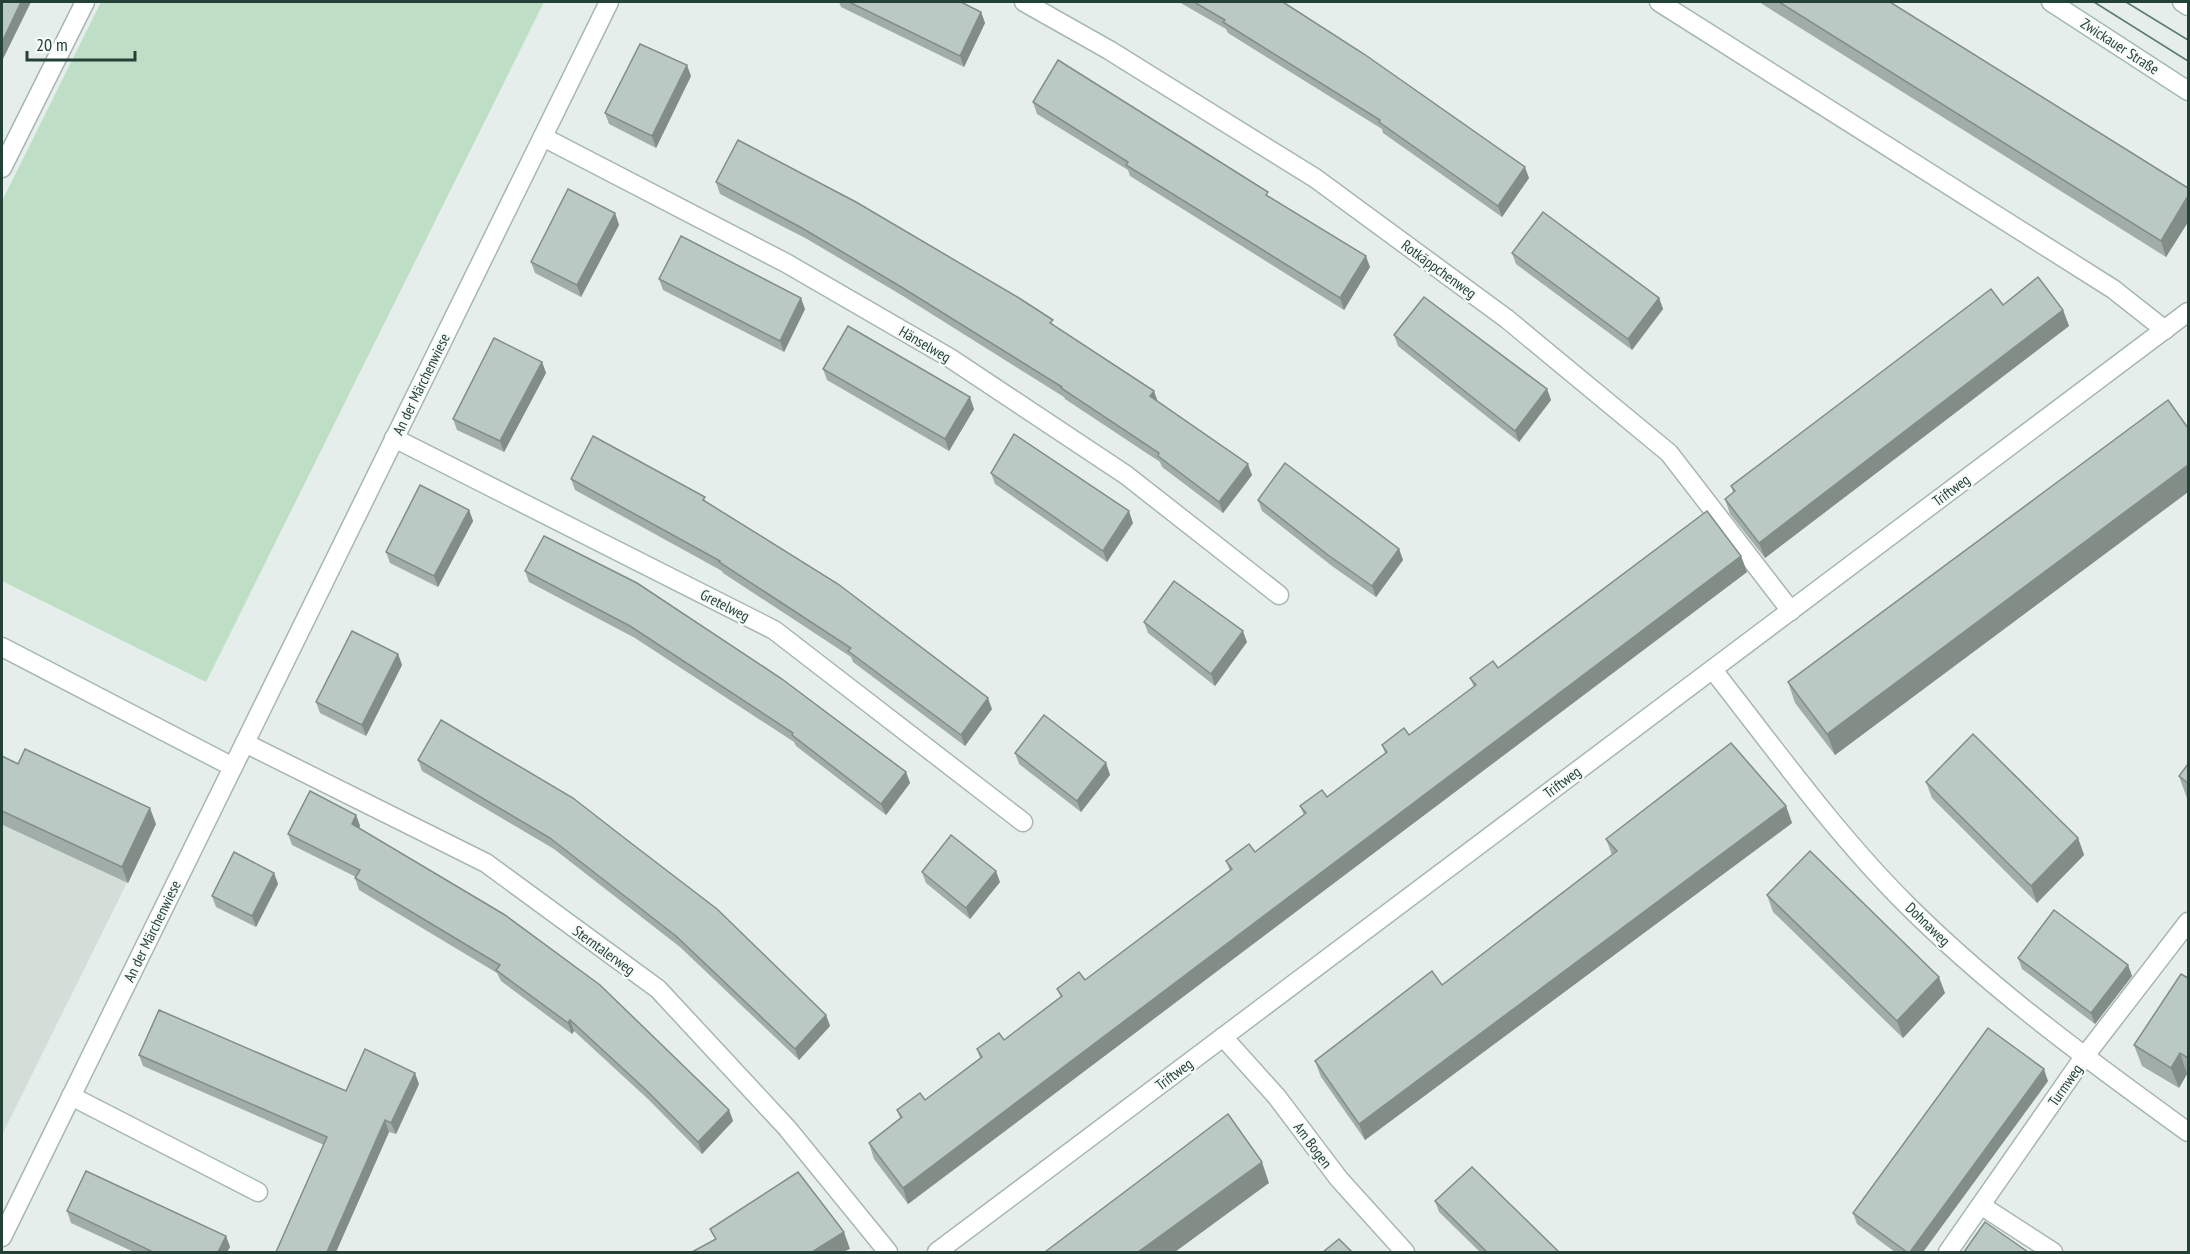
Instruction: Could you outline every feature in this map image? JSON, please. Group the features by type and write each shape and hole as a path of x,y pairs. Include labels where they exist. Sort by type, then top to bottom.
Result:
{"street":[{"path":"2,168 85,2"},
{"name":"An der Märchenwiese","path":"2,1237 609,2"},
{"name":"Rotkäppchenweg","path":"1024,2 1109,50 1315,178 1507,319 1669,453 1791,611"},
{"path":"1659,2 2113,289 2164,330"},
{"name":"Zwickauer Straße","path":"2051,2 2188,91"},
{"path":"2182,2 2188,6"},
{"name":"Hänselweg","path":"543,137 786,263 950,358 1126,475 1279,595"},
{"name":"Triftweg","path":"937,1252 2188,312"},
{"name":"Gretelweg","path":"394,438 774,630 1023,822"},
{"path":"2,647 233,766"},
{"name":"Dohnaweg","path":"1713,670 1840,830 1905,903 1976,970 2084,1057 2188,1132"},
{"name":"Sterntalerweg","path":"245,743 486,863 658,989 787,1128 888,1252"},
{"name":"Turmweg","path":"1948,1252 2084,1057 2188,922"},
{"name":"Am Bogen","path":"1223,1036 1277,1097 1339,1179 1405,1252"},
{"path":"71,1096 258,1192"},
{"path":"1982,1206 2053,1252"}],"shaded area":[{"path":"2,769 156,824 2,1135"}],"green space":[{"path":"101,2 544,2 206,682 2,581 2,201"}],"building":[{"path":"2,2 21,2 2,42"},
{"path":"849,2 961,2 981,12 960,56"},
{"path":"1194,2 1283,2 1364,54 1525,167 1498,206 1379,122 1380,120"},
{"path":"1779,2 1890,2 2188,188 2188,196 2161,241"},
{"path":"640,44 687,65 652,136 605,113"},
{"path":"1058,60 1268,192 1266,195 1366,256 1340,298 1126,165 1128,162 1033,102"},
{"path":"738,140 856,202 1019,298 1053,320 1050,323 1154,391 1150,396 1248,464 1219,502 1158,456 1159,453 1062,387 802,228 716,182"},
{"path":"568,189 615,213 577,285 531,262"},
{"path":"1543,212 1659,298 1628,339 1512,253"},
{"path":"681,236 801,298 780,341 659,279"},
{"path":"2038,277 2063,310 1759,543 1725,499 1735,491 1731,486 1991,289 2003,305"},
{"path":"1424,297 1547,389 1515,431 1394,335"},
{"path":"848,326 970,397 945,439 823,369"},
{"path":"494,338 542,362 500,441 453,419"},
{"path":"2168,400 2188,428 2188,465 1827,734 1788,682"},
{"path":"1014,434 1129,511 1103,551 991,473"},
{"path":"593,436 705,497 703,500 838,584 988,698 961,735 848,651 851,648 720,561 571,479"},
{"path":"1285,463 1399,549 1372,586 1258,500"},
{"path":"420,485 469,510 434,576 386,552"},
{"path":"1707,511 1741,556 903,1188 869,1143 902,1117 897,1110 920,1093 925,1100 982,1057 977,1049 999,1033 1004,1040 1062,996 1057,989 1079,972 1085,980 1232,869 1226,861 1249,844 1255,852 1306,813 1300,806 1322,790 1327,797 1387,752 1382,745 1404,728 1409,735 1476,685 1470,678 1493,661 1498,668"},
{"path":"544,536 637,583 782,679 906,772 881,804 792,735 793,733 630,626 525,571"},
{"path":"1174,581 1243,631 1211,674 1144,622"},
{"path":"352,631 398,654 362,725 316,702"},
{"path":"1044,715 1106,763 1077,801 1015,753"},
{"path":"441,720 573,798 717,909 826,1015 795,1049 676,936 550,838 418,760"},
{"path":"1973,734 2078,838 2031,886 1926,782"},
{"path":"1731,743 1786,806 1359,1124 1315,1061 1432,971 1442,985 1617,851 1606,839"},
{"path":"25,749 150,808 122,867 2,811 2,756 18,764"},
{"path":"2188,764 2188,783 2179,776"},
{"path":"310,791 356,815 352,824 505,915 600,985 729,1110 698,1142 570,1020 568,1023 496,970 500,965 355,878 360,870 288,834"},
{"path":"951,835 996,871 966,908 922,872"},
{"path":"1810,851 1939,977 1897,1021 1767,895"},
{"path":"234,852 274,873 252,916 212,896"},
{"path":"2054,910 2128,965 2091,1013 2018,958"},
{"path":"2181,974 2188,978 2188,1058 2180,1053 2171,1068 2134,1045"},
{"path":"159,1010 346,1091 365,1049 415,1073 391,1123 385,1120 327,1252 276,1252 327,1137 139,1055"},
{"path":"1988,1028 2044,1069 1910,1252 1907,1252 1853,1213"},
{"path":"1228,1114 1262,1162 1138,1252 1045,1252"},
{"path":"1472,1167 1559,1252 1487,1252 1435,1201"},
{"path":"86,1171 226,1236 218,1252 153,1252 67,1211"},
{"path":"798,1172 844,1232 812,1252 692,1252 716,1239 710,1229"},
{"path":"1985,1222 2028,1252 1964,1252"},
{"path":"1339,1239 1352,1252 1323,1252"}],"tram line":[{"path":"2094,2 2188,61"},
{"path":"2126,2 2188,40"}]}
